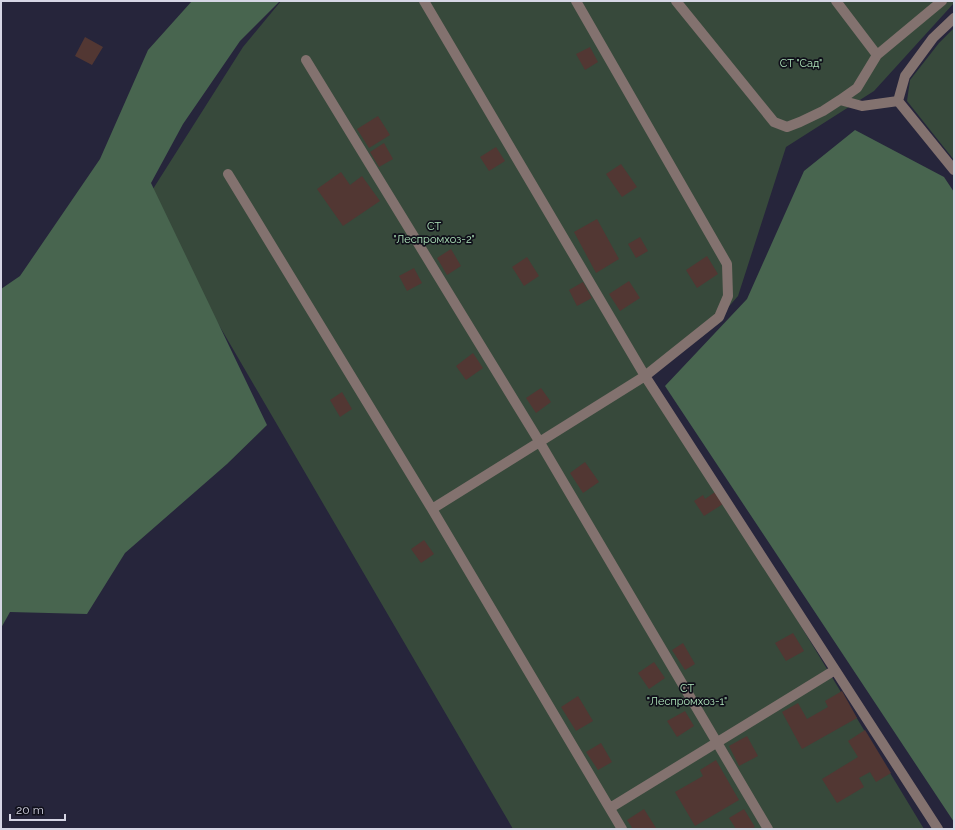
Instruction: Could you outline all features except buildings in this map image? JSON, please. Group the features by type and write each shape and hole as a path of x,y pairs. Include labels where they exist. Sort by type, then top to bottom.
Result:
{"street":[{"path":"424,1 645,376 938,829"},
{"path":"432,509 645,376 720,317 728,296 727,264 576,1"},
{"path":"676,1 774,122 787,127 823,111 857,88 877,55 942,1"},
{"path":"836,1 877,55"},
{"path":"898,101 905,76 933,38 954,18"},
{"path":"306,60 539,441 768,829"},
{"path":"840,100 862,106 898,101"},
{"path":"898,101 954,170"},
{"path":"228,174 432,509 622,829"},
{"path":"610,808 835,670"}],"green space":[{"path":"192,1 280,1 240,41 183,124 151,183 267,425 227,464 125,553 87,614 10,612 1,628 1,289 20,276 100,159 148,50"},
{"name":"СТ \"Леспромхоз-2\"","path":"281,1 954,1 954,3 874,91 786,147 738,296 703,336 647,372 924,829 513,829 146,200 243,47"},
{"path":"954,28 954,160 907,101 910,80 939,43"},
{"path":"855,130 944,177 954,192 954,822 665,386 747,299 804,171"}],"park label":[{"name":"СТ \"Сад\"","path":"801,63"},
{"name":"СТ \"Леспромхоз-1\"","path":"687,694"}]}
